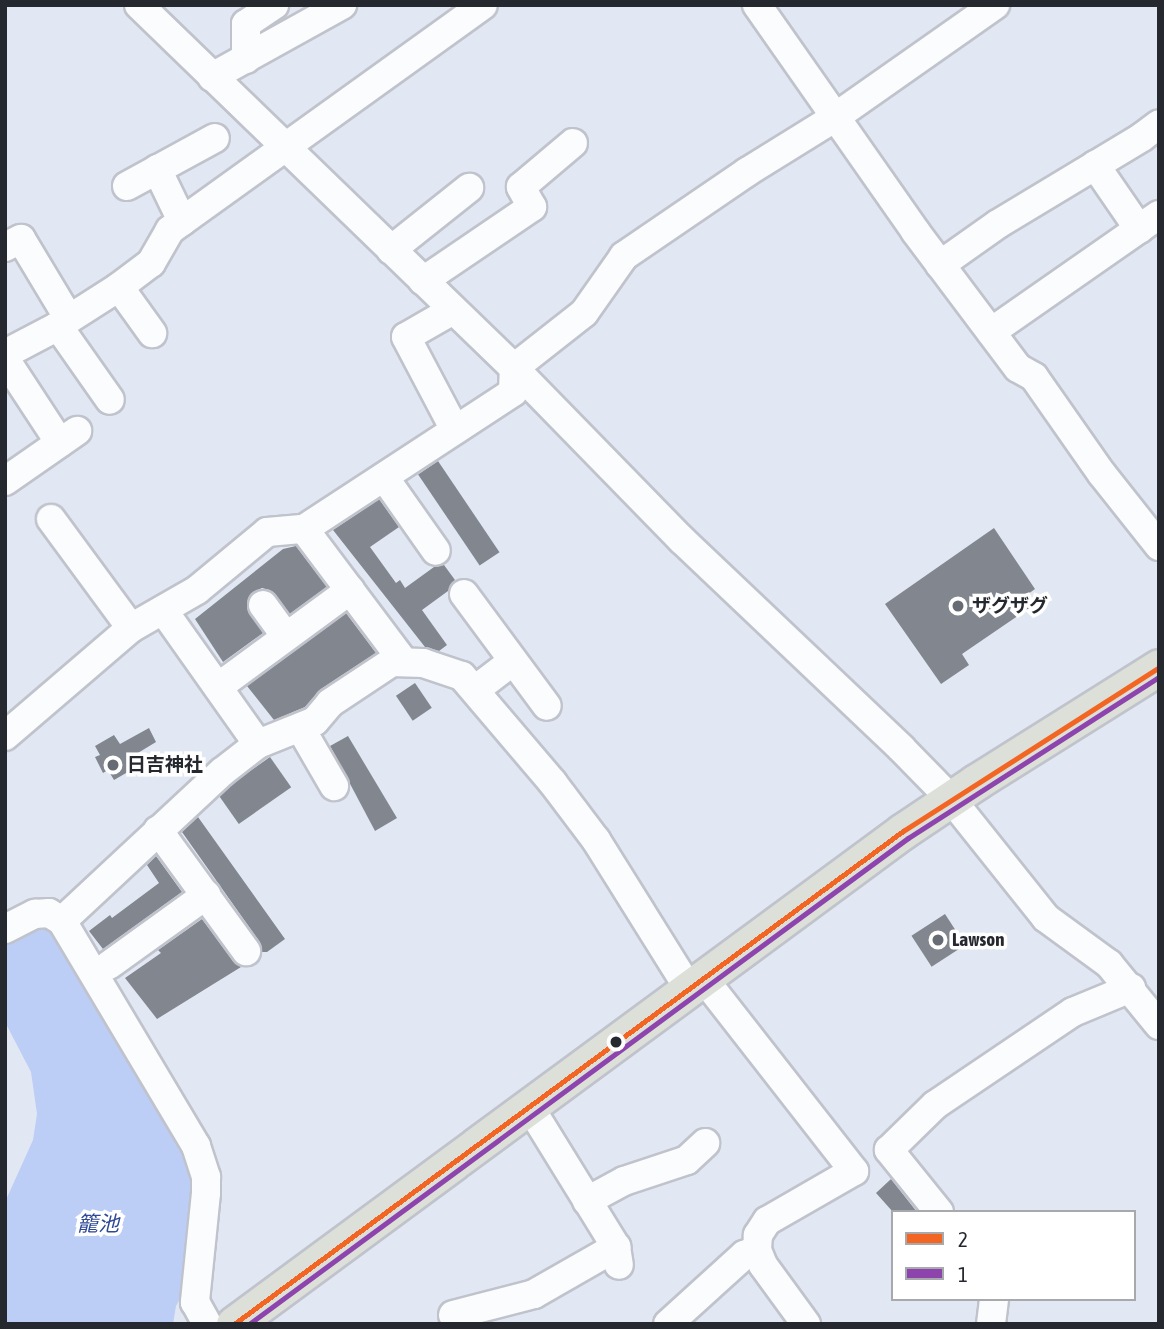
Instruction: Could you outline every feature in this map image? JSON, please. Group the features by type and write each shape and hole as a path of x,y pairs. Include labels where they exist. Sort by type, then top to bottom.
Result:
{"main road":[{"path":"253,1318 529,1107 951,799 1159,667"}],"street":[{"path":"139,5 514,368 682,540 951,799 1046,918 1109,964 1159,1025"},
{"path":"246,59 246,24 274,5"},
{"path":"212,77 341,5"},
{"path":"5,481 68,437 5,356 119,287 150,263 170,230 483,5"},
{"path":"757,5 940,265 1018,368 1034,377 1102,474 1159,546"},
{"path":"5,736 131,628 197,590 267,532 304,529 513,392 514,368 584,313 624,256 747,172 834,118 995,5"},
{"path":"940,265 998,224 1095,165 1118,140 1159,124"},
{"path":"127,186 215,138"},
{"path":"423,281 532,207 521,187 573,143"},
{"path":"991,332 1149,222 1095,165"},
{"path":"158,169 182,221"},
{"path":"391,250 469,188"},
{"path":"5,247 21,239 63,323 110,400"},
{"path":"119,287 152,333"},
{"path":"453,310 406,337 455,430"},
{"path":"384,477 436,551"},
{"path":"51,519 99,570 131,628"},
{"path":"304,529 404,662"},
{"path":"218,687 350,590"},
{"path":"464,594 547,706"},
{"path":"262,605 286,637"},
{"path":"163,610 258,744"},
{"path":"475,690 513,660"},
{"path":"62,921 222,772 258,744 301,729 315,721 330,703 392,662 423,663 462,676 475,690 553,783 596,840 696,984 854,1171"},
{"path":"301,729 334,786"},
{"path":"158,830 246,951"},
{"path":"109,965 206,895"},
{"path":"5,929 35,914 48,913 62,921 201,1159 206,1193 195,1288 197,1310 207,1324"},
{"path":"806,1324 764,1265 757,1250 758,1235 766,1221 889,1150 935,1105 1062,1020 1131,988"},
{"path":"453,1315 502,1312 534,1294 618,1256 587,1200 529,1107"},
{"path":"587,1200 624,1181 687,1160 705,1143"},
{"path":"889,1150 937,1210"},
{"path":"668,1324 744,1255 757,1250"},
{"path":"991,1324 993,1301"}],"water":[{"name":"籠池","path":"44,916 188,1149 194,1173 184,1291 176,1306 173,1324 5,1324 5,1202 33,1140 37,1114 31,1072 5,1022 5,932"}],"building":[{"path":"438,461 500,552 480,566 418,474"},
{"path":"379,499 399,527 370,547 396,583 400,580 405,588 434,567 444,565 455,580 448,591 422,610 447,645 439,651 425,647 333,530"},
{"name":"ザグザグ","path":"994,528 1035,589 1024,597 1031,607 962,654 969,665 941,684 885,604"},
{"path":"296,546 327,587 290,614 270,590 262,588 253,592 247,607 263,633 223,662 195,619 283,549"},
{"path":"346,613 376,653 321,689 305,707 274,720 247,686"},
{"path":"415,683 432,708 413,721 396,696"},
{"path":"149,728 156,742 128,759 133,769 114,780 108,770 103,773 95,757 100,755 95,746 114,735 120,744"},
{"path":"348,736 397,818 375,831 330,746"},
{"path":"270,757 291,787 239,824 218,794"},
{"path":"198,817 285,939 267,952 262,952 259,941 182,832"},
{"path":"156,856 182,892 103,949 89,931 110,915 112,918 159,883 147,865"},
{"name":"Lawson","path":"945,914 965,945 932,967 911,936"},
{"path":"202,919 233,961 241,967 157,1019 125,978 161,953 158,950"},
{"path":"891,1179 915,1210 891,1210 876,1193"}],"transit line":[{"name":"2","path":"234,1324 903,831 1159,667"},
{"name":"1","path":"249,1324 908,838 1159,677"}],"place":[{"name":"ザグザグ","path":"958,606"},
{"name":"日吉神社","path":"113,765"},
{"name":"Lawson","path":"938,940"}]}
